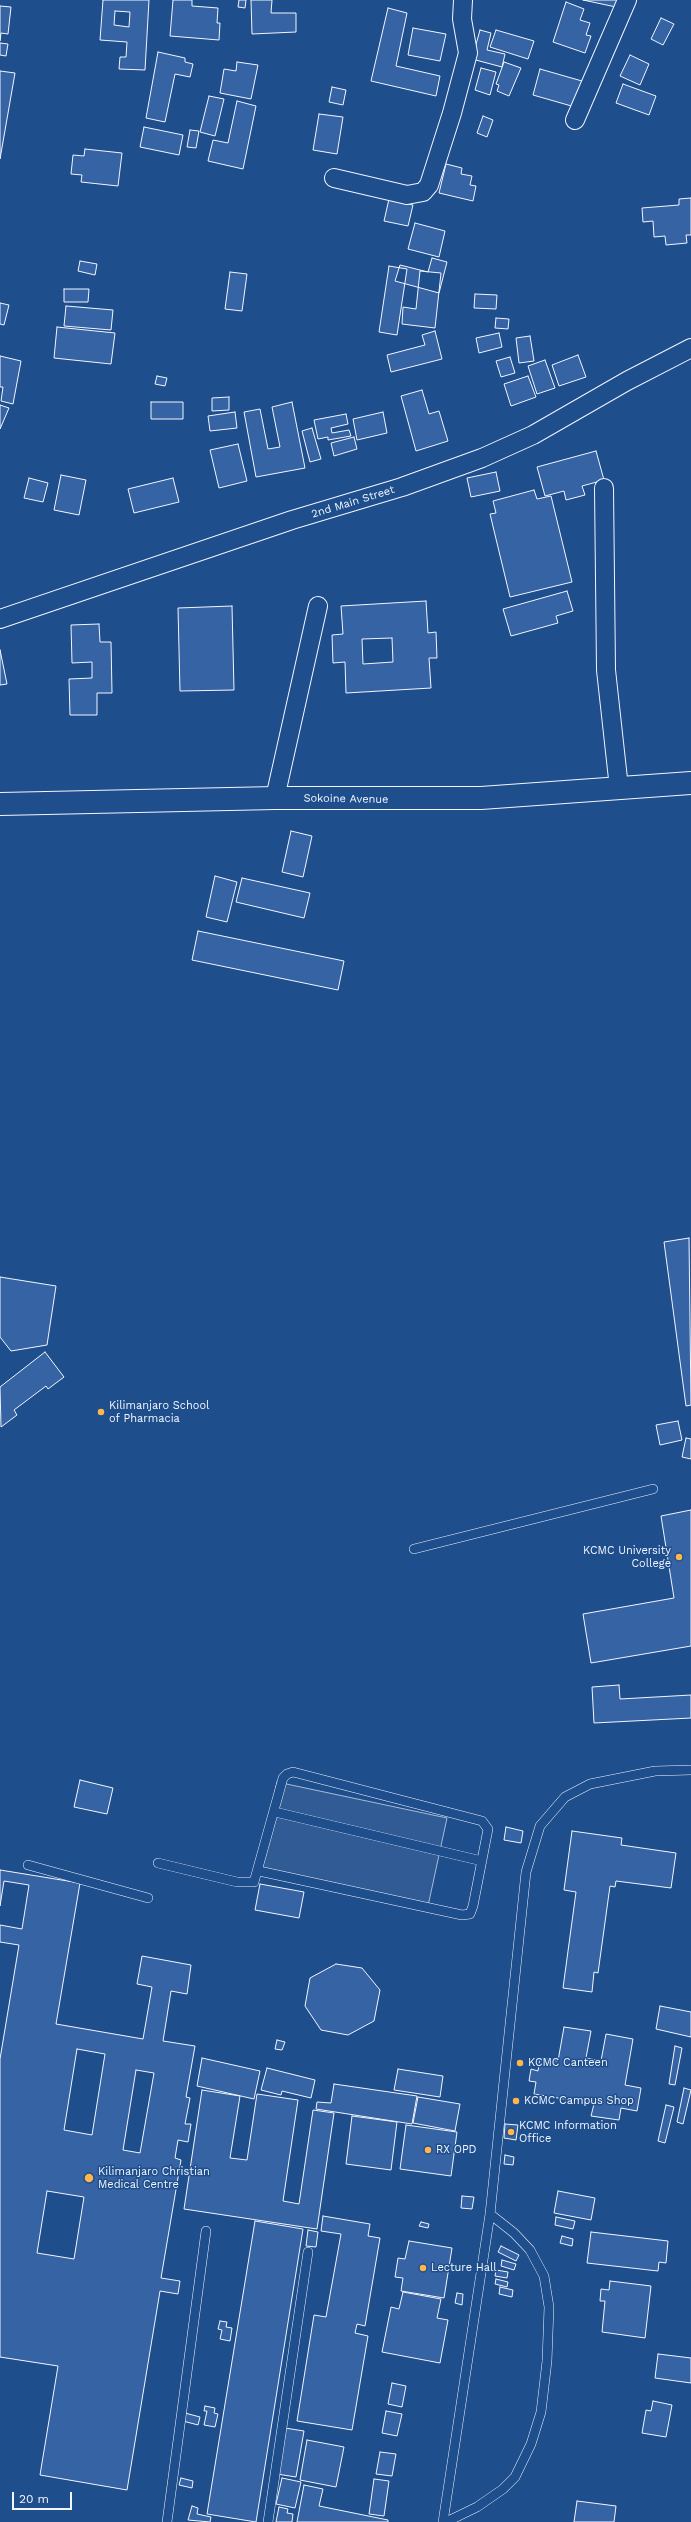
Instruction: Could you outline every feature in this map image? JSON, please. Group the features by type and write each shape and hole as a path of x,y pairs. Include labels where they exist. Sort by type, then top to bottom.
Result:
{"street":[{"path":"334,178 407,195 423,192 429,185 452,113 468,53 462,19 463,0"},
{"path":"575,120 627,0"},
{"name":"2nd Main Street","path":"0,619 292,520 402,487 482,458 533,435 627,381 691,348"},
{"path":"604,488 606,670 619,788"},
{"path":"275,798 318,606"},
{"name":"Sokoine Avenue","path":"0,804 275,798 481,798 691,783"}],"lane":[{"path":"414,1549 653,1489"},
{"path":"445,2522 490,2214 526,1872 540,1826 565,1797 590,1784 656,1771 691,1770"},
{"path":"158,1863 237,1882 254,1882 259,1871 283,1778 287,1774 293,1772 482,1821 488,1829 473,1906 470,1914 462,1915 259,1871"},
{"path":"274,1812 482,1861"},
{"path":"28,1865 148,1898"},
{"path":"445,2522 478,2507 503,2490 515,2477 531,2444 541,2412 547,2361 549,2307 544,2276 530,2250 490,2214"},
{"path":"168,2522 206,2231"},
{"path":"268,2522 308,2252"}],"shaded area":[{"path":"277,1782 447,1818 428,1906 258,1870"}],"building":[{"path":"103,0 149,0 145,70 119,69 120,57 126,57 127,42 100,40","holes":["115,11 130,12 129,27 114,25"]},
{"path":"173,0 192,0 192,6 218,8 217,23 220,23 219,40 170,36"},
{"path":"239,0 246,0 245,8 238,7"},
{"path":"251,0 272,0 271,13 296,13 296,32 252,34"},
{"path":"583,0 617,0 616,7"},
{"path":"566,2 584,9 580,20 590,23 586,35 591,36 585,53 553,42"},
{"path":"0,6 11,7 8,34 1,33 0,41"},
{"path":"388,8 407,13 396,66 440,76 436,96 371,81"},
{"path":"661,18 674,24 663,45 651,39"},
{"path":"413,28 446,34 440,61 408,55"},
{"path":"480,30 491,33 487,50 505,54 502,67 472,59"},
{"path":"496,30 534,41 528,59 490,47"},
{"path":"0,43 8,44 6,56 0,55"},
{"path":"158,52 185,58 185,62 193,64 190,77 175,74 165,122 146,118"},
{"path":"630,55 649,64 640,85 620,76"},
{"path":"237,62 258,65 251,99 220,93 224,69 236,71"},
{"path":"504,62 521,68 509,96 497,91 499,85 496,84"},
{"path":"481,68 496,72 490,95 475,90"},
{"path":"540,69 582,81 575,107 533,95"},
{"path":"0,71 15,73 0,159"},
{"path":"623,84 656,96 649,115 616,103"},
{"path":"332,87 346,90 343,105 329,102"},
{"path":"209,96 224,99 215,136 200,132"},
{"path":"237,101 256,106 243,169 208,161 213,140 228,143"},
{"path":"319,114 343,117 337,154 313,150"},
{"path":"483,116 493,120 487,137 477,133"},
{"path":"144,127 183,135 179,155 140,147"},
{"path":"190,130 199,131 196,148 187,147"},
{"path":"85,149 122,153 118,186 81,182 82,175 71,174 73,155 84,156"},
{"path":"446,164 462,168 461,174 472,176 470,185 476,186 473,201 439,193"},
{"path":"691,198 691,235 686,235 687,243 666,245 665,236 654,237 653,221 643,222 642,208 679,205 679,199"},
{"path":"389,199 413,205 408,226 384,221"},
{"path":"415,223 445,231 439,257 408,249"},
{"path":"432,258 447,262 439,293 395,281 400,265 428,272"},
{"path":"80,261 97,264 95,275 78,271"},
{"path":"389,266 407,269 397,335 379,332"},
{"path":"420,271 441,273 435,328 402,324 403,307 416,309"},
{"path":"230,272 247,274 242,311 225,309"},
{"path":"64,289 89,289 88,302 64,302"},
{"path":"475,294 497,295 496,309 474,308"},
{"path":"0,303 9,305 4,325 0,324"},
{"path":"66,306 113,310 111,330 64,326"},
{"path":"496,318 509,319 508,329 495,328"},
{"path":"57,327 115,333 111,364 54,358"},
{"path":"435,331 442,359 391,372 387,355 425,345 422,335"},
{"path":"499,333 502,347 479,353 476,338"},
{"path":"530,336 534,361 519,363 516,338"},
{"path":"578,355 586,377 559,386 552,365"},
{"path":"0,356 21,361 13,404 1,401 3,387 0,387"},
{"path":"510,357 515,373 501,377 496,361"},
{"path":"545,360 555,388 537,394 528,366"},
{"path":"157,376 167,378 165,386 155,384"},
{"path":"528,376 536,397 511,406 504,384"},
{"path":"422,390 429,414 439,411 448,441 416,451 401,396"},
{"path":"229,397 229,410 212,411 212,398"},
{"path":"151,402 183,402 183,419 151,419"},
{"path":"292,402 305,468 256,477 244,412 260,409 268,449 280,447 272,407"},
{"path":"0,405 9,408 0,429"},
{"path":"235,412 237,428 210,431 208,416"},
{"path":"383,412 387,433 357,440 353,419"},
{"path":"346,414 348,424 331,428 332,433 349,430 351,436 328,440 328,437 318,439 314,420"},
{"path":"312,428 321,459 310,462 302,431"},
{"path":"354,437 357,449 334,456 331,443"},
{"path":"238,444 247,481 219,488 210,450"},
{"path":"596,451 604,480 582,486 585,495 566,500 564,491 545,496 537,467"},
{"path":"496,472 500,491 471,497 467,478"},
{"path":"61,475 86,480 79,515 54,510"},
{"path":"29,478 48,483 43,502 24,498"},
{"path":"173,478 179,502 134,513 128,489"},
{"path":"534,490 537,499 551,496 572,582 510,597 490,514 496,513 493,501"},
{"path":"567,591 573,611 556,616 558,623 511,636 503,609"},
{"path":"426,601 428,633 436,632 437,658 429,658 431,688 346,693 345,662 333,663 332,635 343,634 341,606","holes":["392,638 393,662 363,664 362,639"]},
{"path":"232,606 234,690 180,691 178,608"},
{"path":"99,624 100,642 111,642 112,693 97,693 97,715 70,715 69,679 92,678 92,662 72,663 71,625"},
{"path":"0,650 7,684 0,685"},
{"path":"291,831 312,836 303,877 282,872"},
{"path":"215,876 237,882 227,922 206,917"},
{"path":"242,878 310,893 304,918 236,902"},
{"path":"198,931 344,961 338,990 192,960"},
{"path":"689,1238 691,1405 686,1406 664,1242"},
{"path":"0,1277 56,1286 47,1345 11,1351 0,1337"},
{"path":"45,1352 64,1377 48,1389 46,1386 14,1410 17,1415 1,1427 0,1387"},
{"path":"678,1421 682,1440 660,1445 656,1425"},
{"path":"686,1438 691,1439 691,1459 682,1457"},
{"name":"KCMC University College","path":"691,1510 691,1646 591,1663 583,1614 674,1598 661,1516"},
{"path":"619,1685 620,1699 691,1695 691,1718 594,1723 592,1687"},
{"path":"80,1780 113,1788 107,1814 74,1807"},
{"path":"506,1827 523,1831 521,1843 504,1840"},
{"path":"572,1831 622,1838 621,1845 676,1853 671,1888 616,1881 615,1887 610,1886 598,1973 594,1972 592,1992 563,1988 576,1892 564,1890"},
{"name":"Kilimanjaro Christian Medical Centre","path":"0,1870 80,1883 56,2024 143,2039 152,1987 137,1984 142,1956 191,1965 187,1994 171,1991 163,2041 195,2046 186,2097 190,2098 185,2124 191,2124 188,2142 178,2140 175,2158 181,2160 161,2278 180,2281 178,2294 160,2291 127,2490 40,2475 58,2366 0,2357 0,2059 19,1945 0,1942 0,1925 22,1929 29,1885 4,1881 0,1906","holes":["77,2049 105,2054 92,2135 64,2130","136,2070 154,2073 140,2153 123,2150","47,2191 84,2197 74,2259 37,2253"]},
{"path":"260,1884 304,1892 299,1918 255,1910"},
{"path":"336,1964 362,1968 380,1990 374,2021 348,2035 321,2030 305,2006 310,1978"},
{"path":"660,2006 691,2012 691,2037 656,2029"},
{"path":"564,2027 591,2031 586,2058 601,2061 606,2034 633,2039 625,2085 641,2088 637,2111 621,2108 619,2120 591,2116 594,2104 534,2094 536,2082 529,2081 531,2069 538,2071 540,2058 558,2061"},
{"path":"277,2040 285,2042 282,2050 275,2049"},
{"path":"675,2046 682,2048 675,2085 669,2084"},
{"path":"202,2058 260,2071 254,2099 197,2086"},
{"path":"267,2068 315,2080 311,2098 282,2091 281,2095 261,2090"},
{"path":"398,2069 443,2076 440,2097 394,2090"},
{"path":"334,2084 417,2096 412,2124 316,2109 317,2102 331,2103"},
{"path":"684,2088 691,2090 683,2124 677,2122"},
{"path":"202,2090 240,2096 230,2158 247,2160 257,2094 298,2100 283,2201 299,2204 313,2110 334,2113 317,2229 184,2209"},
{"path":"418,2097 460,2104 455,2131 413,2123"},
{"path":"666,2105 674,2107 665,2143 658,2141"},
{"path":"352,2116 397,2122 391,2170 346,2164"},
{"name":"KCMC Information Office","path":"505,2124 518,2125 516,2140 504,2138"},
{"name":"RX OPD","path":"406,2125 457,2132 451,2176 400,2169"},
{"path":"505,2155 514,2157 513,2165 504,2164"},
{"path":"558,2191 595,2198 591,2220 554,2213"},
{"path":"462,2196 474,2197 472,2209 461,2208"},
{"path":"323,2216 370,2224 368,2236 380,2238 365,2326 357,2324 355,2333 368,2336 352,2430 297,2421 314,2315 326,2317 341,2234 321,2231"},
{"path":"556,2217 575,2221 573,2229 555,2225"},
{"path":"255,2221 303,2229 256,2522 207,2514"},
{"path":"421,2222 429,2224 428,2228 419,2226"},
{"path":"308,2230 318,2232 316,2247 306,2246"},
{"path":"591,2232 668,2241 666,2263 659,2262 658,2271 587,2263"},
{"path":"562,2236 573,2239 572,2246 560,2243"},
{"name":"Lecture Hall","path":"409,2241 452,2248 444,2298 401,2291 403,2278 395,2277 398,2258 405,2259"},
{"path":"501,2246 519,2255 516,2261 498,2252"},
{"path":"502,2260 516,2264 514,2270 501,2266"},
{"path":"496,2270 508,2272 507,2278 495,2276"},
{"path":"496,2279 508,2282 507,2287 495,2284"},
{"path":"610,2281 651,2286 645,2338 602,2332 605,2301 600,2301 601,2289 609,2290"},
{"path":"500,2287 513,2290 512,2297 499,2294"},
{"path":"403,2292 441,2299 437,2318 448,2320 440,2363 382,2352 391,2307 399,2309"},
{"path":"457,2293 463,2294 462,2305 455,2303"},
{"path":"220,2321 227,2322 226,2327 232,2328 230,2341 220,2339 222,2330 218,2329"},
{"path":"658,2354 691,2358 691,2383 655,2378"},
{"path":"392,2383 406,2386 402,2407 388,2404"},
{"path":"653,2401 672,2405 666,2437 642,2433 646,2410 651,2411"},
{"path":"205,2406 215,2408 214,2413 218,2414 215,2427 204,2425 207,2411 204,2411"},
{"path":"386,2411 402,2414 397,2436 382,2433"},
{"path":"185,2413 200,2417 198,2425 183,2421"},
{"path":"285,2428 304,2431 296,2477 277,2474"},
{"path":"307,2440 344,2447 336,2487 300,2480"},
{"path":"380,2452 396,2454 392,2476 376,2474"},
{"path":"181,2478 193,2481 192,2488 179,2485"},
{"path":"282,2478 301,2482 295,2508 276,2504"},
{"path":"374,2479 389,2481 384,2516 369,2514"},
{"path":"304,2485 323,2489 319,2506 388,2520 388,2522 297,2522"},
{"path":"577,2501 616,2506 614,2522 574,2522"},
{"path":"192,2506 198,2508 197,2514 211,2517 210,2522 188,2520"},
{"path":"279,2507 288,2509 287,2513 293,2514 292,2522 276,2522"}],"place":[{"name":"Kilimanjaro School of Pharmacia","path":"101,1412"},
{"name":"KCMC University College","path":"679,1557"},
{"name":"KCMC Canteen","path":"520,2063"},
{"name":"KCMC Campus Shop","path":"516,2101"},
{"name":"KCMC Information Office","path":"511,2132"},
{"name":"RX OPD","path":"428,2150"},
{"name":"Kilimanjaro Christian Medical Centre","path":"89,2178"},
{"name":"Lecture Hall","path":"423,2268"}]}
